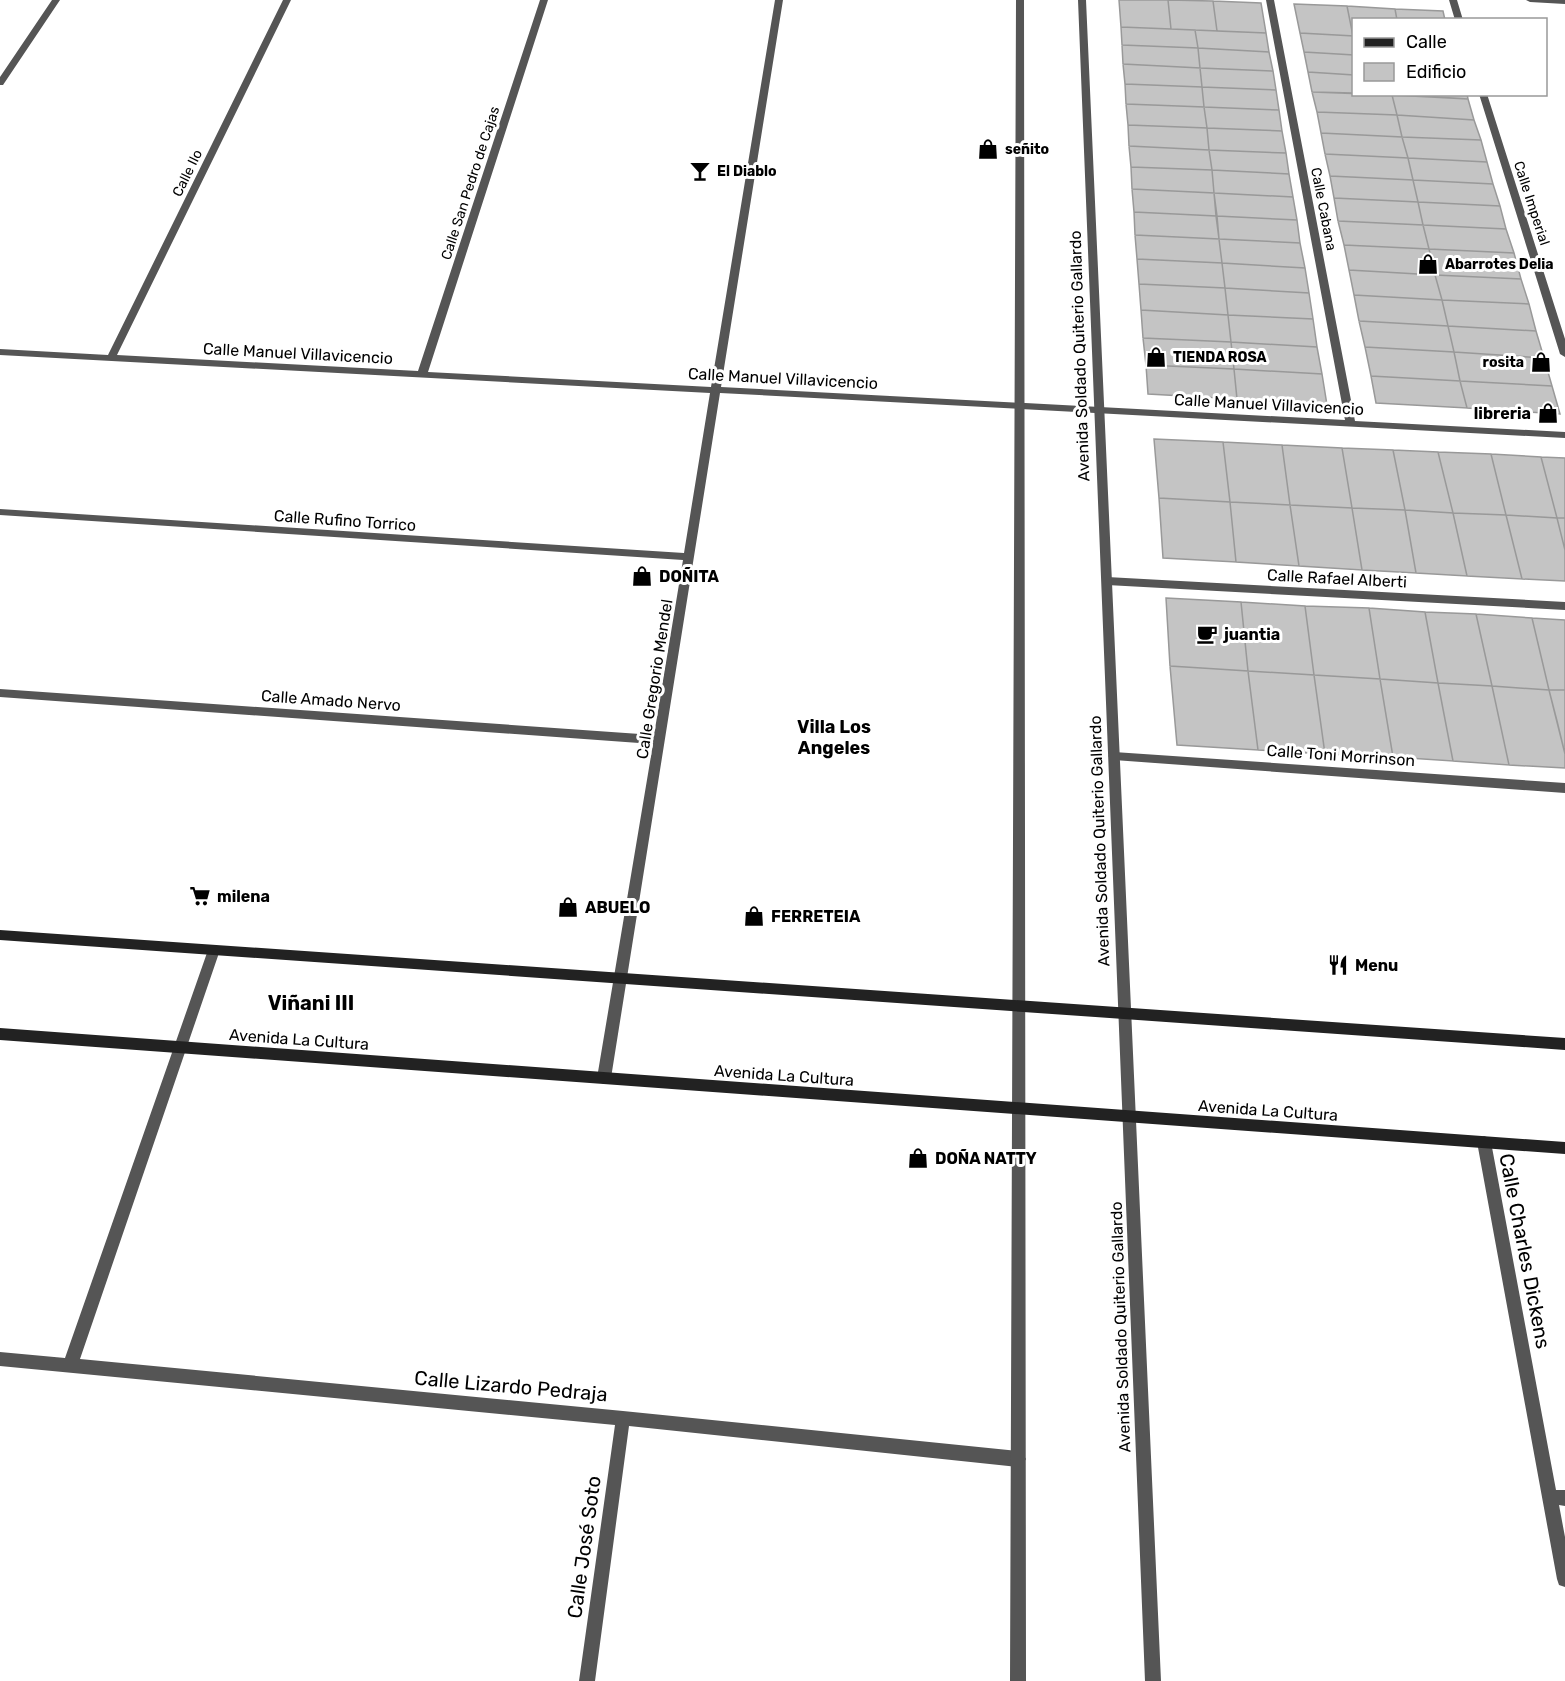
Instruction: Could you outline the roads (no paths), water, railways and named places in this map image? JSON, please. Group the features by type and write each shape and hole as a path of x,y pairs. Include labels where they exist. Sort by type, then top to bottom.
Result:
{"main road":[{"path":"0,935 1565,1044"},
{"name":"Avenida La Cultura","path":"0,1034 1565,1148"}],"street":[{"path":"0,82 56,0"},
{"name":"Calle Ilo","path":"111,358 287,0"},
{"name":"Calle San Pedro de Cajas","path":"422,374 544,0"},
{"name":"Calle Gregorio Mendel","path":"604,1078 779,0"},
{"path":"1018,1681 1020,0"},
{"name":"Avenida Soldado Quiterio Gallardo","path":"1082,0 1152,1681"},
{"name":"Calle Cabana","path":"1270,0 1351,424"},
{"path":"1453,0 1459,18"},
{"path":"1530,0 1565,2"},
{"name":"Calle Imperial","path":"1484,96 1565,354"},
{"name":"Calle Manuel Villavicencio","path":"0,352 1565,435"},
{"name":"Calle Rufino Torrico","path":"0,512 689,557"},
{"name":"Calle Rafael Alberti","path":"1107,581 1565,606"},
{"name":"Calle Amado Nervo","path":"0,693 659,740"},
{"name":"Calle Toni Morrinson","path":"1114,756 1565,788"},
{"path":"70,1366 214,950"},
{"name":"Calle Charles Dickens","path":"1484,1142 1558,1497 1565,1579"},
{"name":"Calle Lizardo Pedraja","path":"0,1359 623,1418 1018,1459"},
{"name":"Calle José Soto","path":"587,1681 623,1418"}],"place":[{"name":"señito","path":"988,149"},
{"name":"El Diablo","path":"700,171"},
{"name":"Abarrotes Delia","path":"1428,264"},
{"name":"TIENDA ROSA","path":"1156,357"},
{"name":"rosita","path":"1541,362"},
{"name":"libreria","path":"1548,413"},
{"name":"DOÑITA","path":"642,576"},
{"name":"juantia","path":"1207,634"},
{"name":"milena","path":"200,896"},
{"name":"ABUELO","path":"568,907"},
{"name":"FERRETEIA","path":"754,916"},
{"name":"Menu","path":"1338,965"},
{"name":"DOÑA NATTY","path":"918,1158"}],"district":[{"name":"Villa Los Angeles","path":"834,737"},
{"name":"Viñani III","path":"311,1003"}]}
